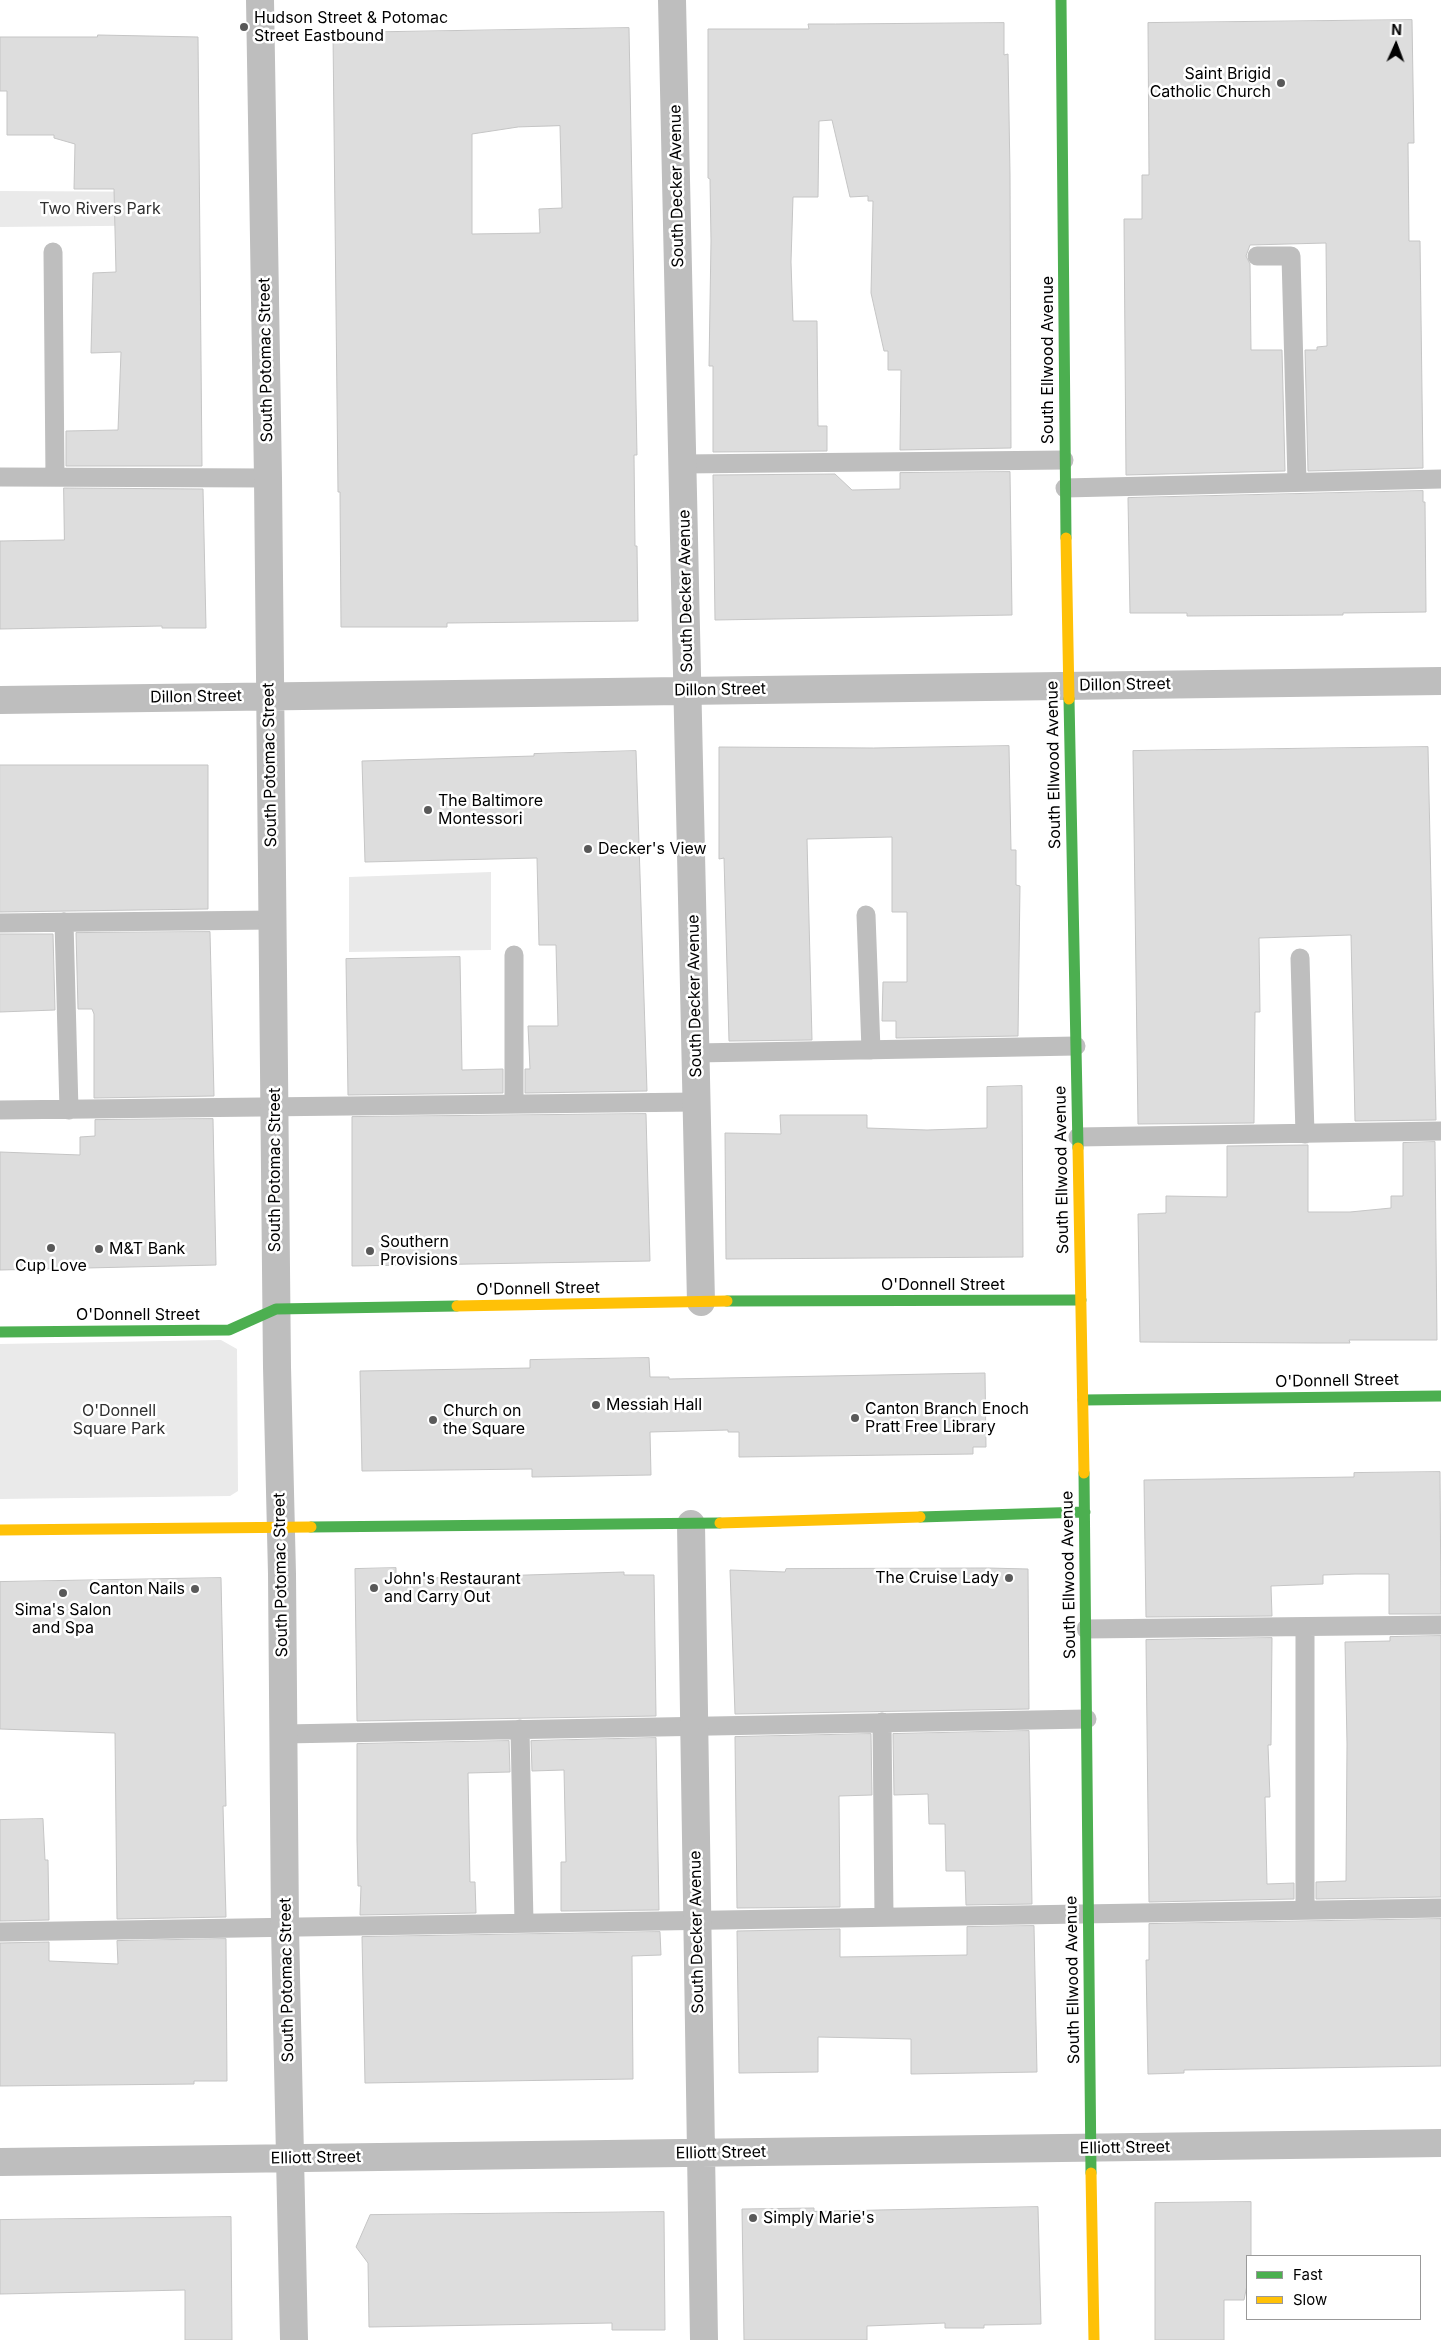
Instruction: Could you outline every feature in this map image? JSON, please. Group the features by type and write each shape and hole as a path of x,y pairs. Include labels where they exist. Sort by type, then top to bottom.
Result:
{"street":[{"name":"South Potomac Street","path":"260,0 268,478 276,1309 284,1734 285,1927 294,2340"},
{"name":"South Decker Avenue","path":"672,0 701,1302"},
{"name":"South Ellwood Avenue","path":"1061,0 1064,460 1085,1512 1090,2149 1094,2340"},
{"name":"Dillon Street","path":"0,700 1441,681"},
{"name":"O'Donnell Street","path":"0,1332 230,1330 276,1309 701,1302 1081,1300"},
{"name":"O'Donnell Street","path":"1083,1400 1441,1396"},
{"path":"0,1530 691,1524 1085,1512"},
{"name":"South Decker Avenue","path":"691,1524 704,2340"},
{"name":"Elliott Street","path":"0,2162 1441,2144"}],"lane":[{"path":"53,252 55,477"},
{"path":"1257,256 1291,256 1297,482"},
{"path":"683,464 1064,460"},
{"path":"0,477 268,478"},
{"path":"1065,488 1441,479"},
{"path":"866,915 871,1050"},
{"path":"0,923 273,920"},
{"path":"64,922 70,1110"},
{"path":"514,955 514,1104"},
{"path":"1300,958 1305,1134"},
{"path":"696,1053 1076,1046"},
{"path":"0,1110 697,1102"},
{"path":"1078,1137 1441,1131"},
{"path":"1086,1629 1441,1626"},
{"path":"1305,1627 1305,1910"},
{"path":"284,1734 1087,1719"},
{"path":"882,1722 884,1917"},
{"path":"520,1729 524,1923"},
{"path":"0,1932 1441,1908"}],"green space":[{"name":"Two Rivers Park","path":"0,191 200,192 199,225 0,227"},
{"path":"491,872 491,950 349,952 349,877"},
{"name":"O'Donnell Square Park","path":"221,1340 237,1349 238,1491 230,1496 0,1499 0,1344"}],"building":[{"path":"1412,20 1414,143 1408,143 1409,241 1420,241 1423,468 1308,471 1305,350 1317,350 1317,347 1327,346 1326,243 1250,245 1246,256 1250,264 1251,350 1282,350 1285,471 1126,475 1124,219 1142,219 1142,175 1149,175 1148,23"},
{"path":"1004,23 1004,55 1008,54 1010,174 1011,448 900,450 901,370 888,370 888,351 884,351 871,293 873,201 868,201 868,196 850,197 832,120 819,121 818,197 793,197 791,262 793,321 817,321 818,426 827,426 827,451 713,452 713,366 709,366 711,241 710,179 708,178 708,29 809,29 808,24"},
{"path":"629,28 637,455 634,455 635,546 637,546 638,621 447,623 447,627 341,627 333,33","holes":["560,126 562,208 539,209 540,233 472,234 472,134 518,127"]},
{"path":"98,35 198,37 202,466 66,466 66,431 118,430 121,352 91,353 93,273 116,272 114,189 74,189 75,144 54,138 54,135 7,135 7,91 0,91 0,37 97,37"},
{"path":"1010,472 1012,615 715,620 713,475 835,474 852,490 900,489 900,473"},
{"path":"64,488 203,489 206,628 162,628 162,626 0,629 0,541 64,540"},
{"path":"1423,491 1423,502 1425,502 1426,612 1343,613 1343,615 1187,616 1187,613 1130,613 1128,498"},
{"path":"1009,746 1011,850 1016,850 1016,885 1020,886 1018,1036 896,1038 896,1021 882,1021 883,982 907,982 907,912 892,912 892,837 807,839 812,1040 729,1041 724,858 719,859 719,747 873,748"},
{"path":"1428,747 1436,1120 1355,1121 1351,935 1259,938 1260,1012 1255,1012 1254,1123 1138,1124 1133,751"},
{"path":"636,751 647,1091 525,1093 525,1069 530,1069 528,1026 558,1026 556,945 539,945 537,858 365,862 362,761"},
{"path":"0,765 208,765 208,909 0,912"},
{"path":"210,932 214,1096 94,1098 94,1014 92,1009 78,1009 76,933"},
{"path":"0,934 53,934 55,1010 0,1012"},
{"path":"460,957 462,1070 503,1069 503,1093 348,1095 346,959"},
{"path":"1022,1086 1023,1257 726,1259 725,1133 781,1134 780,1115 867,1115 867,1128 927,1130 987,1128 987,1087"},
{"path":"646,1114 650,1261 352,1266 352,1117"},
{"path":"213,1119 216,1265 0,1270 0,1152 80,1155 80,1137 95,1136 95,1120"},
{"path":"1435,1142 1437,1340 1349,1340 1350,1343 1140,1342 1138,1214 1166,1213 1166,1196 1227,1197 1227,1146 1308,1145 1308,1212 1350,1212 1391,1208 1391,1196 1403,1196 1403,1143"},
{"path":"649,1358 650,1377 669,1377 669,1379 985,1373 986,1447 973,1447 973,1454 739,1457 739,1432 728,1432 728,1430 650,1432 651,1475 532,1477 532,1469 362,1471 360,1371 530,1368 530,1360"},
{"path":"1440,1472 1441,1614 1389,1614 1389,1574 1355,1574 1323,1575 1323,1584 1271,1586 1272,1616 1146,1617 1144,1480 1354,1477 1354,1473"},
{"path":"396,1568 396,1575 429,1575 429,1578 624,1572 624,1575 654,1575 656,1716 357,1721 355,1569"},
{"path":"786,1569 1028,1569 1029,1709 735,1714 730,1570 785,1572"},
{"path":"221,1578 226,1806 223,1806 226,1917 117,1919 115,1733 0,1729 0,1582"},
{"path":"1441,1636 1441,1897 1316,1899 1316,1882 1346,1881 1347,1744 1345,1642 1390,1641 1390,1637"},
{"path":"1272,1638 1271,1745 1268,1745 1270,1797 1265,1797 1267,1884 1294,1883 1294,1899 1149,1902 1146,1640"},
{"path":"1029,1731 1032,1904 966,1905 965,1871 946,1871 945,1824 929,1824 928,1794 894,1795 893,1734"},
{"path":"871,1734 872,1795 839,1796 840,1907 737,1908 735,1737"},
{"path":"656,1738 659,1910 561,1911 561,1862 566,1862 564,1770 532,1771 531,1741"},
{"path":"509,1741 510,1772 468,1773 470,1882 475,1882 476,1913 360,1915 361,1886 358,1886 357,1840 357,1744"},
{"path":"43,1819 45,1860 48,1860 49,1920 0,1921 0,1820"},
{"path":"1441,1919 1441,2066 1184,2070 1184,2073 1148,2074 1146,1960 1149,1960 1149,1924"},
{"path":"1034,1926 1037,2072 911,2074 911,2039 818,2037 818,2072 739,2073 737,1931 840,1929 840,1957 967,1955 967,1927"},
{"path":"660,1932 661,1955 632,1956 633,2079 365,2083 362,1937"},
{"path":"226,1939 227,2081 194,2081 194,2084 0,2086 0,1943 49,1942 49,1961 118,1964 117,1941"},
{"path":"1251,2202 1251,2255 1246,2255 1246,2290 1244,2300 1224,2300 1224,2340 1155,2340 1155,2203"},
{"path":"1038,2207 1041,2324 984,2325 984,2328 945,2328 945,2323 867,2326 867,2340 744,2340 742,2209 814,2208 814,2211"},
{"path":"664,2212 665,2330 612,2330 612,2323 369,2327 368,2263 356,2247 370,2215"},
{"path":"231,2217 232,2340 185,2340 185,2290 0,2294 0,2220"}],"traffic: fast":[{"path":"1061,0 1066,538"},
{"path":"1069,699 1078,1148"},
{"path":"727,1301 1081,1300"},
{"path":"0,1332 229,1330 276,1309 457,1306"},
{"path":"1083,1400 1441,1396"},
{"path":"1084,1473 1091,2173"},
{"path":"920,1517 1085,1512"},
{"path":"311,1527 720,1523"}],"traffic: slow":[{"path":"1066,538 1069,699"},
{"path":"1078,1148 1084,1473"},
{"path":"457,1306 727,1301"},
{"path":"720,1523 920,1517"},
{"path":"0,1530 311,1527"},
{"path":"1091,2173 1094,2340"}],"place":[{"name":"Hudson Street & Potomac Street Eastbound","path":"244,27"},
{"name":"Saint Brigid Catholic Church","path":"1281,83"},
{"name":"The Baltimore Montessori","path":"428,810"},
{"name":"Decker's View","path":"588,849"},
{"name":"Cup Love","path":"51,1248"},
{"name":"M&T Bank","path":"99,1249"},
{"name":"Southern Provisions","path":"370,1251"},
{"name":"Messiah Hall","path":"596,1405"},
{"name":"Canton Branch Enoch Pratt Free Library","path":"855,1418"},
{"name":"Church on the Square","path":"433,1420"},
{"name":"The Cruise Lady","path":"1009,1578"},
{"name":"John's Restaurant and Carry Out","path":"374,1588"},
{"name":"Canton Nails","path":"195,1589"},
{"name":"Sima's Salon and Spa","path":"63,1593"},
{"name":"Simply Marie's","path":"753,2218"}]}
